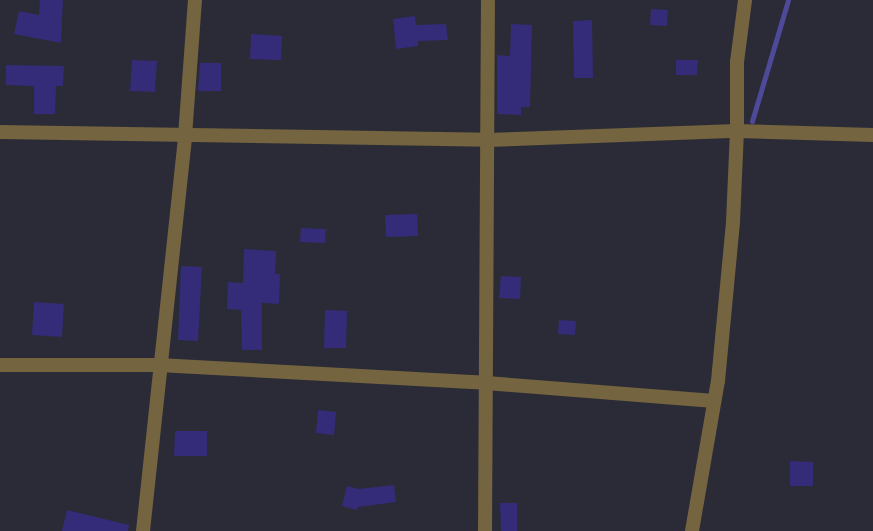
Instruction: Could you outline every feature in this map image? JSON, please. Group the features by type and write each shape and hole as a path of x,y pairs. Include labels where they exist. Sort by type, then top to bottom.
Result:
{"street":[{"path":"143,531 158,365 185,136 195,0"},
{"path":"485,531 488,0"},
{"path":"692,531 715,401 733,222 737,62 745,0"},
{"path":"0,132 488,140 737,131 873,135"},
{"path":"0,365 158,365 486,383 715,401"}],"building":[{"path":"40,0 63,0 61,43 14,34 19,11 39,15"},
{"path":"651,9 668,10 667,26 650,25"},
{"path":"415,16 416,25 446,24 448,40 418,41 418,46 396,49 393,19"},
{"path":"592,20 593,78 574,78 573,21"},
{"path":"511,24 532,25 530,107 521,107 521,115 497,114 497,55 510,56"},
{"path":"251,34 282,36 281,60 250,59"},
{"path":"132,60 157,61 155,92 130,91"},
{"path":"676,60 698,60 697,75 676,75"},
{"path":"200,63 221,63 221,91 198,91"},
{"path":"6,65 64,66 63,86 56,86 55,114 34,114 34,86 6,85"},
{"path":"417,214 418,236 386,237 385,215"},
{"path":"301,228 326,229 325,243 300,242"},
{"path":"244,249 276,251 275,274 280,274 279,304 262,303 262,350 242,350 241,310 227,309 228,282 243,283"},
{"path":"181,266 202,267 198,341 178,340"},
{"path":"501,276 521,277 520,299 499,298"},
{"path":"34,302 64,304 62,337 32,335"},
{"path":"325,310 347,311 346,348 324,348"},
{"path":"559,320 576,321 575,335 558,334"},
{"path":"318,410 336,412 334,435 316,433"},
{"path":"175,431 207,431 207,456 174,456"},
{"path":"790,461 813,462 813,486 790,486"},
{"path":"394,485 396,502 358,507 357,510 342,506 347,486 359,489"},
{"path":"500,503 517,503 517,531 501,531"},
{"path":"67,510 129,525 128,531 62,531"}],"waterway":[{"path":"752,121 788,0"}]}
